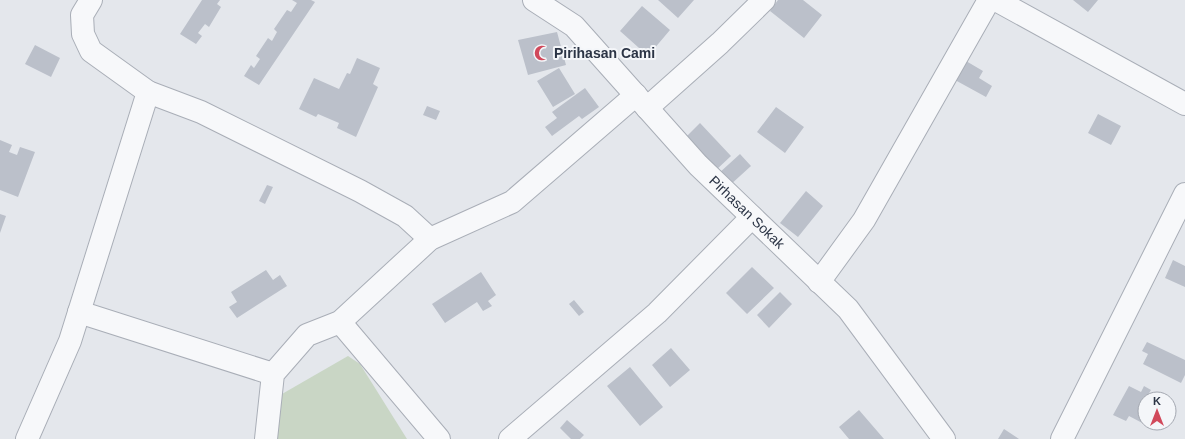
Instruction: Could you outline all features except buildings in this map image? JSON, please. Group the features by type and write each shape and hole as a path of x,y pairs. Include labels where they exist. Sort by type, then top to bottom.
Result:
{"street":[{"path":"91,0 82,15 83,34 91,51 148,92 201,112 360,191 405,216 430,239"},
{"name":"Pirhasan Sokak","path":"534,0 574,26 698,165 848,309 940,438"},
{"path":"266,439 273,374 307,335 340,322 430,239 512,202 720,43 764,0"},
{"path":"819,282 864,220 989,0"},
{"path":"996,0 1185,104"},
{"path":"27,439 70,341 148,92"},
{"path":"1065,438 1185,194"},
{"path":"510,439 657,313 752,217"},
{"path":"79,312 273,374"},
{"path":"340,322 439,439"}],"green space":[{"path":"348,356 360,364 407,439 273,439 276,407 282,394"}],"place":[{"name":"Pirihasan Cami","path":"542,53"}]}
